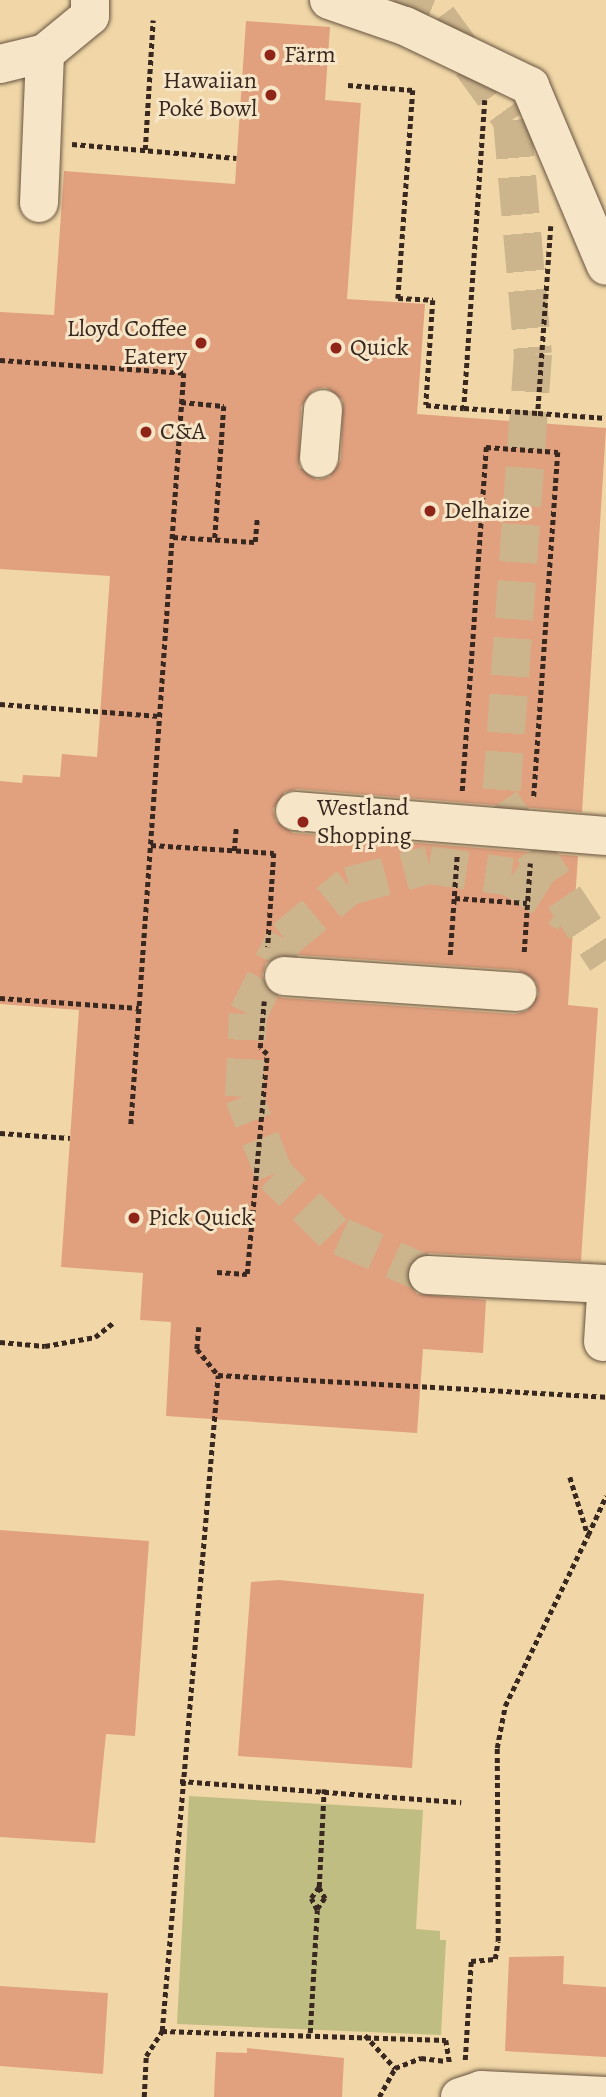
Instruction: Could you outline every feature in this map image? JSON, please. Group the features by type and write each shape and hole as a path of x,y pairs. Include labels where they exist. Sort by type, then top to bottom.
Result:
{"street":[{"path":"0,64 45,53 90,16 90,0"},
{"path":"329,0 405,26 530,86 606,267"},
{"path":"39,203 45,53"},
{"path":"319,458 323,409"},
{"path":"295,811 606,836"},
{"path":"272,974 517,992"},
{"path":"428,1275 606,1284"},
{"path":"603,1342 606,1295"},
{"path":"460,2097 481,2090 606,2096"}],"path":[{"path":"145,150 153,20"},
{"path":"348,85 413,89 398,298 433,300 426,405 606,418"},
{"path":"464,408 485,92"},
{"path":"67,143 236,158"},
{"path":"538,413 552,211"},
{"path":"0,360 184,373 131,1125"},
{"path":"181,402 224,405 215,540"},
{"path":"461,802 486,447 558,452 534,808"},
{"path":"173,537 255,542 257,518"},
{"path":"0,705 160,716"},
{"path":"234,851 236,827"},
{"path":"450,969 458,843"},
{"path":"151,845 274,853 272,974 260,1048 267,1054 247,1275 217,1272"},
{"path":"524,953 531,848"},
{"path":"455,898 527,903"},
{"path":"0,998 139,1007"},
{"path":"0,1133 70,1138"},
{"path":"0,1342 45,1346 95,1337 113,1323"},
{"path":"144,2097 146,2056 162,2031 180,1781 218,1375 197,1349 199,1327"},
{"path":"218,1375 606,1397"},
{"path":"570,1477 588,1535"},
{"path":"379,2097 395,2068 421,2058 446,2061 465,2069 471,1961 495,1959 498,1941 497,1748 505,1706 606,1496"},
{"path":"180,1781 324,1789 461,1802"},
{"path":"310,2033 317,1910 311,1898 318,1887 324,1789"},
{"path":"317,1910 325,1899 318,1887"},
{"path":"162,2031 310,2033 446,2040 446,2061"},
{"path":"364,2035 395,2068"}],"shaded area":[{"path":"189,1796 423,1810 416,1929 440,1931 440,1940 446,1940 441,2035 177,2024"}],"building":[{"name":"Westland Shopping","path":"246,21 330,27 325,100 361,103 347,299 425,304 417,414 606,428 582,812 297,789 285,792 273,809 276,821 293,833 578,856 568,1005 598,1008 581,1261 429,1253 410,1263 408,1284 417,1294 486,1300 483,1353 423,1349 417,1433 166,1416 171,1322 140,1320 143,1273 61,1267 79,1010 0,1004 0,781 22,783 23,775 60,777 62,754 97,757 110,576 0,569 0,312 54,315 64,171 235,184","holes":["325,387 343,400 341,460 329,477 317,480 299,467 301,407 313,390","285,954 518,970 536,982 539,994 527,1011 515,1014 283,998 271,994 262,975 266,963"]},
{"path":"0,1530 149,1541 135,1736 106,1734 95,1843 0,1837"},
{"path":"279,1580 424,1594 412,1768 238,1756 251,1582"},
{"path":"564,1956 563,1984 606,1987 606,2057 505,2051 509,1957"},
{"path":"0,1986 108,1993 103,2074 0,2066"},
{"path":"247,2048 344,2058 342,2097 214,2097 216,2052 247,2053"}],"tunnel":[{"path":"394,0 438,18 512,120 533,354 501,802 606,960"},
{"path":"428,1275 333,1233 274,1174 244,1097 248,1014 285,939 349,886 429,865 511,877 568,914"}],"place":[{"name":"Färm","path":"270,55"},
{"name":"Hawaiian Poké Bowl","path":"271,95"},
{"name":"Lloyd Coffee Eatery","path":"201,343"},
{"name":"Quick","path":"336,348"},
{"name":"C&A","path":"146,432"},
{"name":"Delhaize","path":"430,511"},
{"name":"Westland Shopping","path":"303,822"},
{"name":"Pick Quick","path":"134,1218"}]}
